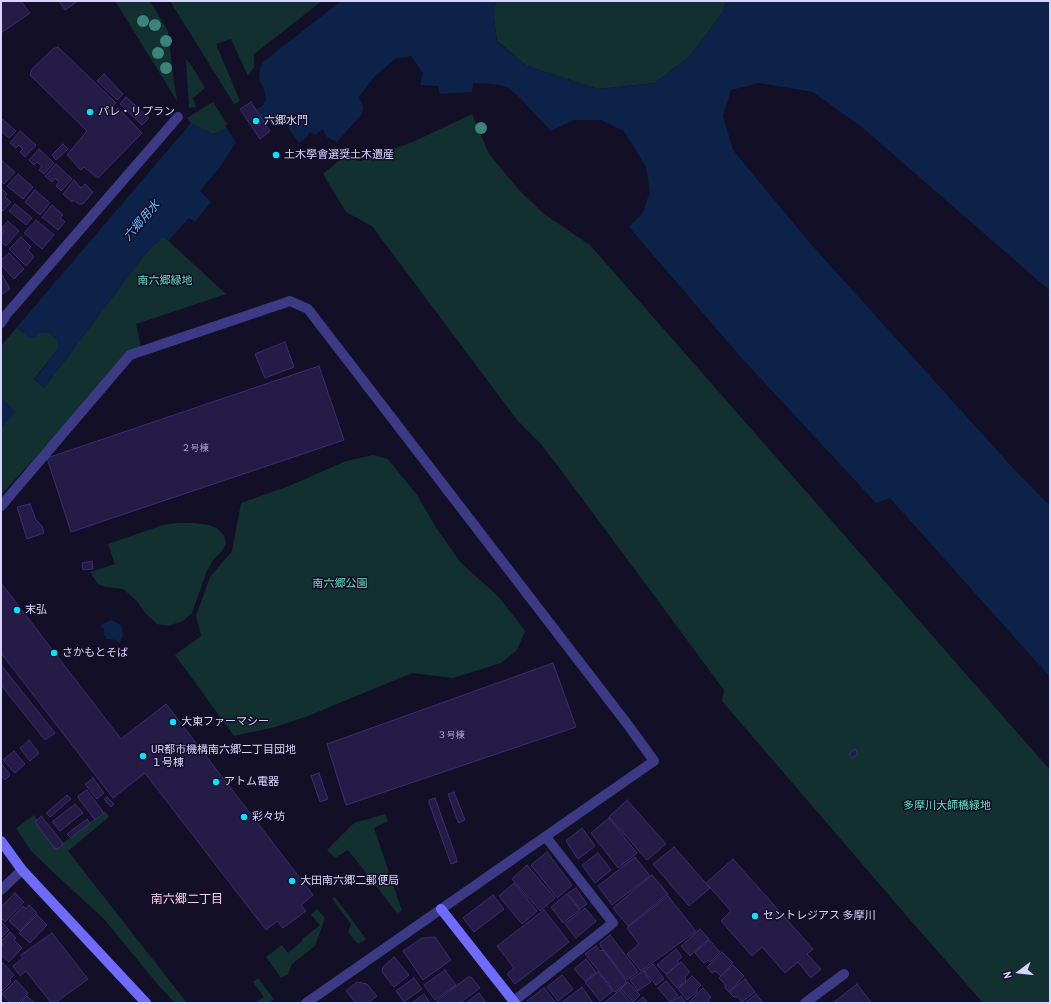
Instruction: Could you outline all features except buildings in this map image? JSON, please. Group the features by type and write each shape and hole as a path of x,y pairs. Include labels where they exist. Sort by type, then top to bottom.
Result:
{"street":[{"path":"1,323 6,314 178,117"},
{"path":"1,506 130,354 290,301 308,309 628,725 654,761 306,1003"},
{"path":"441,909 515,1002 613,923 546,837"},
{"path":"1,841 22,870 146,1003"},
{"path":"1,890 22,870"},
{"path":"805,1003 844,974"}],"green space":[{"path":"115,1 150,1 168,31 177,101"},
{"path":"170,1 322,1 254,54 254,67 248,76 231,39 216,44 240,101 234,104"},
{"path":"497,1 726,1 723,12 690,56 655,83 598,89 527,66 497,41 493,10"},
{"path":"186,60 190,63 205,88 193,98 196,107 189,108"},
{"path":"213,102 227,124 225,126 227,129 213,134 191,123 187,118"},
{"name":"多摩川大師橋緑地","path":"472,114 489,154 519,190 544,214 590,245 1050,770 1050,1003 983,1003 722,701 724,690 561,470 540,443 517,420 372,226 346,212 323,174 342,158 361,161 415,141"},
{"name":"南六郷緑地","path":"163,236 226,294 136,324 142,351 130,355 1,495 1,346 17,327 24,333 49,333 57,340 57,350 34,379 44,388 145,254"},
{"name":"南六郷公園","path":"373,455 388,459 417,495 437,529 461,563 499,597 525,631 517,650 501,663 453,678 412,673 308,716 275,727 234,736 175,655 201,636 196,616 210,577 232,551 241,503 289,486 346,461"},
{"path":"194,523 217,528 224,535 226,543 222,551 213,560 207,571 192,613 183,621 168,626 157,624 145,613 137,601 123,589 105,587 98,584 90,572 115,564 108,544 163,525"},
{"path":"105,811 109,817 68,851 187,1003 175,1003 159,986 104,919 31,851 16,828 34,815 58,847"},
{"path":"385,814 388,821 374,828 402,911 397,913 348,850 335,858 327,850 354,823"},
{"path":"335,897 366,939 359,944 348,932 351,924 333,900"},
{"path":"317,909 325,918 315,946 292,964 288,974 281,978 266,957 282,945 288,953 302,941 302,939 320,925 311,915"},
{"path":"258,978 274,999 269,1003 255,1003 264,997 253,982"}],"water":[{"path":"341,1 497,1 493,10 497,42 527,66 598,89 655,83 690,56 723,12 726,1 1050,1 1050,291 863,128 813,92 759,83 731,90 723,116 733,150 809,242 1012,467 1050,506 1050,697 876,503 738,354 629,227 642,214 650,192 646,167 624,131 601,120 574,120 551,131 518,96 507,87 493,84 473,83 472,92 440,94 438,86 420,85 423,73 411,56 395,59 374,77 359,97 363,107 362,114 337,142 327,137 323,129 315,135 310,132 307,137 299,143 283,120 274,120 266,125 256,110 263,105 266,100 264,90 259,79 260,68 263,62"},
{"name":"六郷用水","path":"247,119 253,129 235,144 220,167 200,191 211,202 195,222 189,218 168,241 163,237 145,254 44,388 34,380 57,350 57,340 49,333 39,333 34,338 26,336 24,332 17,327 191,123 213,134"},
{"path":"3,399 16,412 1,428 1,401"},
{"path":"111,620 121,625 123,635 120,644 116,640 107,639 104,635 104,629 100,625"}],"pier":[{"path":"246,118 254,130 237,144 226,127"},
{"path":"890,498 1050,677 1050,697 876,503"}],"place":[{"name":"パレ・リプラン","path":"90,112"},
{"name":"六郷水門","path":"256,121"},
{"name":"土木學會選奨土木遺産","path":"276,155"},
{"name":"末弘","path":"17,610"},
{"name":"さかもとそば","path":"54,653"},
{"name":"大東ファーマシー","path":"173,722"},
{"name":"UR都市機構南六郷二丁目団地 １号棟","path":"143,756"},
{"name":"アトム電器","path":"216,782"},
{"name":"彩々坊","path":"244,817"},
{"name":"大田南六郷二郵便局","path":"292,881"},
{"name":"セントレジアス 多摩川","path":"755,916"}],"district":[{"name":"南六郷二丁目","path":"187,900"}]}
